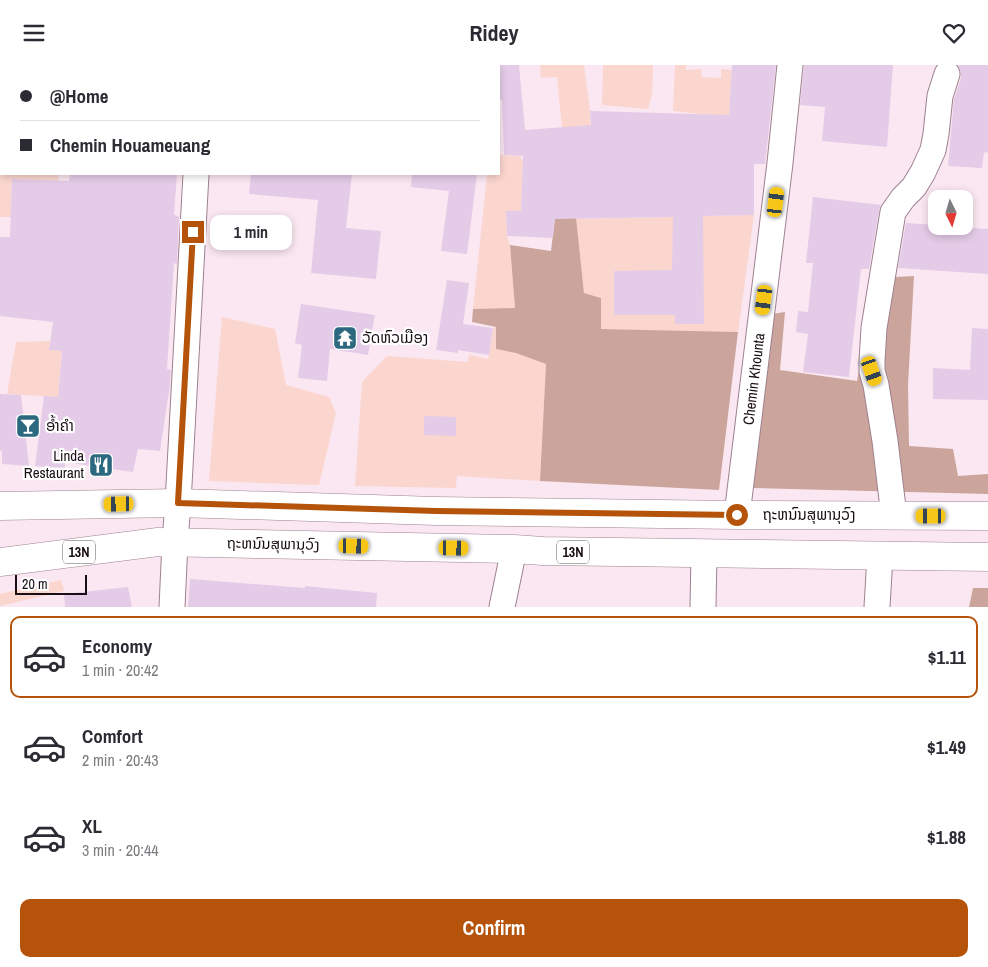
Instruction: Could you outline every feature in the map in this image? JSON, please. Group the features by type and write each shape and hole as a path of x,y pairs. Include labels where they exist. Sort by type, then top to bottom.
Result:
{"highway":[{"name":"ຖະຫນົນສຸພານຸວົງ","path":"0,506 178,503 436,511 988,516"},
{"name":"ຖະຫນົນສຸພານຸວົງ","path":"166,542 543,551 988,557"},
{"name":"13N","path":"0,562 166,542"}],"street":[{"name":"Chemin Khounta","path":"737,515 780,163 790,65"},
{"path":"894,516 886,441 872,371 874,329 893,212 914,187 933,150 940,96 947,74"},
{"path":"172,607 166,542 178,503 196,175"},
{"path":"502,607 514,549"},
{"path":"703,607 704,553"},
{"path":"877,607 880,556"}],"shaded area":[{"path":"540,65 584,65 590,111 592,162 585,162 585,219 754,215 738,332 601,329 601,298 584,293 576,217 571,127 562,127 557,77 541,78"},
{"path":"603,65 653,65 652,95 648,109 602,105"},
{"path":"675,65 686,65 686,70 701,69 702,77 721,78 721,69 732,70 729,117 673,111"},
{"path":"500,155 520,156 523,162 521,211 506,212 515,308 473,309 487,175 500,175"},
{"path":"0,175 59,175 58,181 12,179 11,217 0,217"},
{"path":"555,217 576,217 584,293 601,298 601,329 738,332 719,490 540,481 546,364 516,353 496,349 496,327 472,322 473,309 515,308 510,245 551,251"},
{"path":"914,276 908,385 909,446 953,449 958,476 988,474 988,494 751,488 772,314 785,312 780,370 857,381 875,278"},
{"path":"222,317 275,329 286,385 329,397 336,413 319,485 209,481"},
{"path":"496,327 497,349 516,353 546,364 540,481 457,476 456,488 355,486 362,382 387,356 468,362 469,355 488,359 493,328"},
{"path":"50,341 49,350 62,351 58,397 7,394 16,342"},
{"path":"61,580 64,591 0,606 0,594"},
{"path":"973,588 988,588 988,607 969,607"}],"building":[{"path":"500,65 519,65 525,130 591,125 590,111 729,115 732,65 776,65 765,164 754,164 754,215 703,216 704,324 675,324 675,315 614,315 614,271 672,270 673,217 555,219 553,238 507,236 506,211 521,211 523,156 504,155 502,100 500,100"},
{"path":"804,65 893,65 887,147 822,141 825,107 800,105"},
{"path":"958,65 988,65 988,153 984,152 982,168 948,166 954,99 961,78 961,71"},
{"path":"70,175 177,175 174,215 179,216 177,264 174,263 167,369 171,370 170,385 160,451 138,449 133,472 65,462 65,468 35,466 44,396 58,397 62,351 49,350 53,322 0,316 0,237 10,237 12,179 69,181"},
{"path":"251,175 352,175 346,228 381,231 376,279 311,273 318,200 249,194"},
{"path":"412,175 477,175 467,254 441,251 449,191 411,187"},
{"path":"813,197 881,205 869,269 861,269 849,377 803,372 808,334 796,332 798,311 808,312 813,263 806,263"},
{"path":"906,223 928,224 928,235 973,235 973,228 988,229 988,274 898,268"},
{"path":"447,280 469,283 463,324 493,328 489,355 458,350 458,353 436,350"},
{"path":"301,304 375,315 368,355 330,349 327,381 298,378 302,345 295,343"},
{"path":"972,328 988,329 988,400 933,399 933,368 970,370"},
{"path":"0,394 21,395 29,466 2,464 2,451 0,450"},
{"path":"424,416 456,417 456,436 424,435"},
{"path":"190,579 305,588 305,586 377,593 376,607 188,607"},
{"path":"128,587 132,607 65,607 64,594"}],"place":[{"name":"ວັດຫົວເມືອງ","path":"345,338"},
{"name":"ອ້ຳຄຳ","path":"28,426"},
{"name":"Linda Restaurant","path":"101,465"}],"route":[{"path":"193,232 178,503 436,511 737,515"}]}
